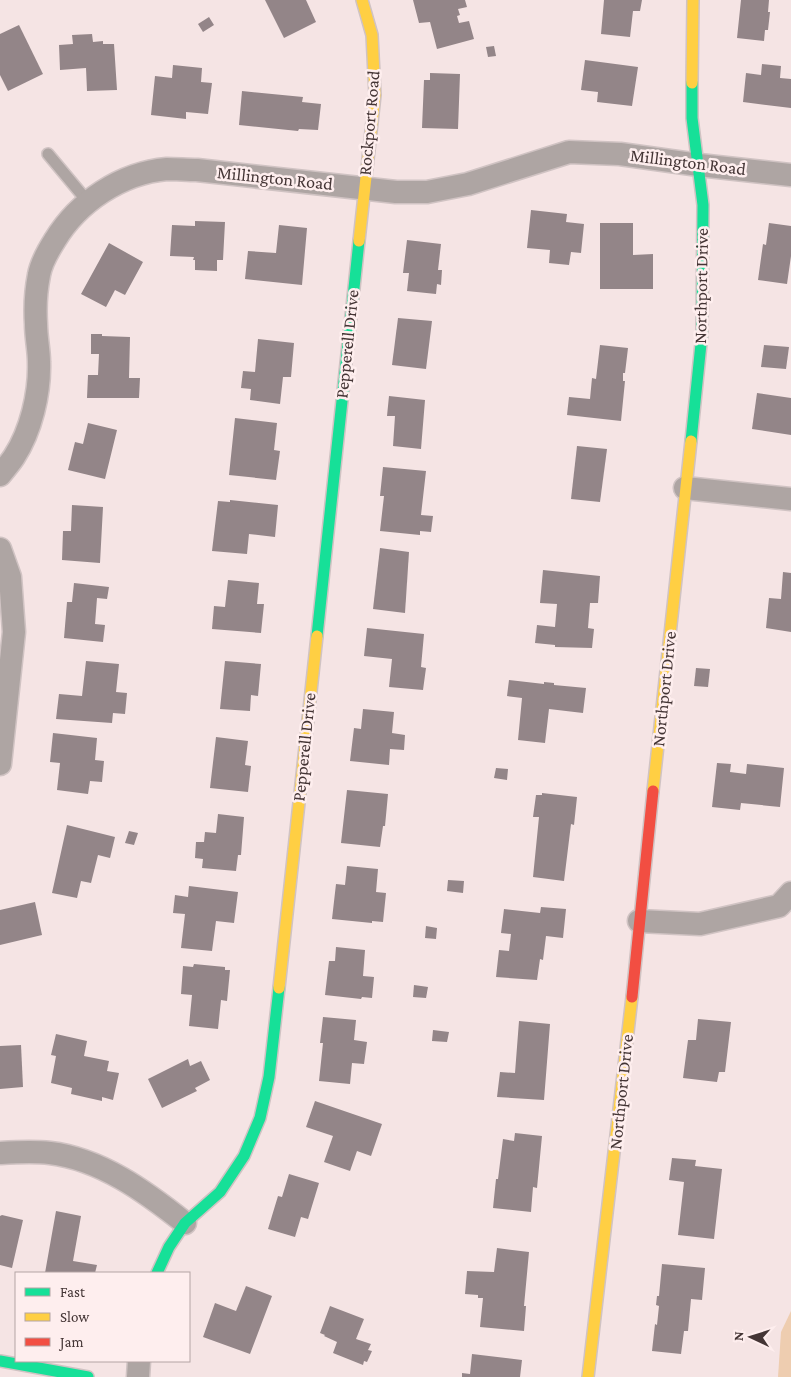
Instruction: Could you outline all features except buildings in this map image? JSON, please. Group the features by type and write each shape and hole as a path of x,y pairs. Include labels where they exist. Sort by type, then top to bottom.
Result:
{"street":[{"name":"Rockport Road","path":"362,0 372,36 375,64 375,95 364,188"},
{"name":"Northport Drive","path":"588,1377 702,334 703,205 692,118 693,0"},
{"name":"Millington Road","path":"0,475 14,456 28,430 36,397 39,363 36,323 39,274 48,252 74,214 88,202 112,187 140,175 166,170 197,170 396,192 435,190 468,184 568,152 620,154 791,175"},
{"name":"Pepperell Drive","path":"157,1272 169,1247 185,1223 220,1192 244,1156 260,1118 269,1077 364,188"},
{"path":"685,488 791,499"},
{"path":"0,549 10,577 14,632 0,764"},
{"path":"639,921 700,924 779,906 791,893"},
{"path":"0,1153 51,1153 86,1162 123,1178 185,1223"},
{"path":"0,1361 88,1377"},
{"path":"138,1377 139,1362"}],"lane":[{"path":"48,154 88,202"}],"shaded area":[{"path":"791,1311 791,1377 778,1377 781,1332"}],"traffic: fast":[{"path":"691,441 702,334 703,205 692,118 692,83"},
{"path":"317,636 359,241"},
{"path":"157,1272 169,1247 185,1223 220,1192 244,1156 260,1118 269,1077 279,988"},
{"path":"0,1361 88,1377"}],"traffic: slow":[{"path":"359,241 375,95 372,35 362,0"},
{"path":"692,83 693,0"},
{"path":"653,791 691,441"},
{"path":"279,988 317,636"},
{"path":"588,1377 632,997"}],"traffic: jam":[{"path":"632,997 653,791"}]}
